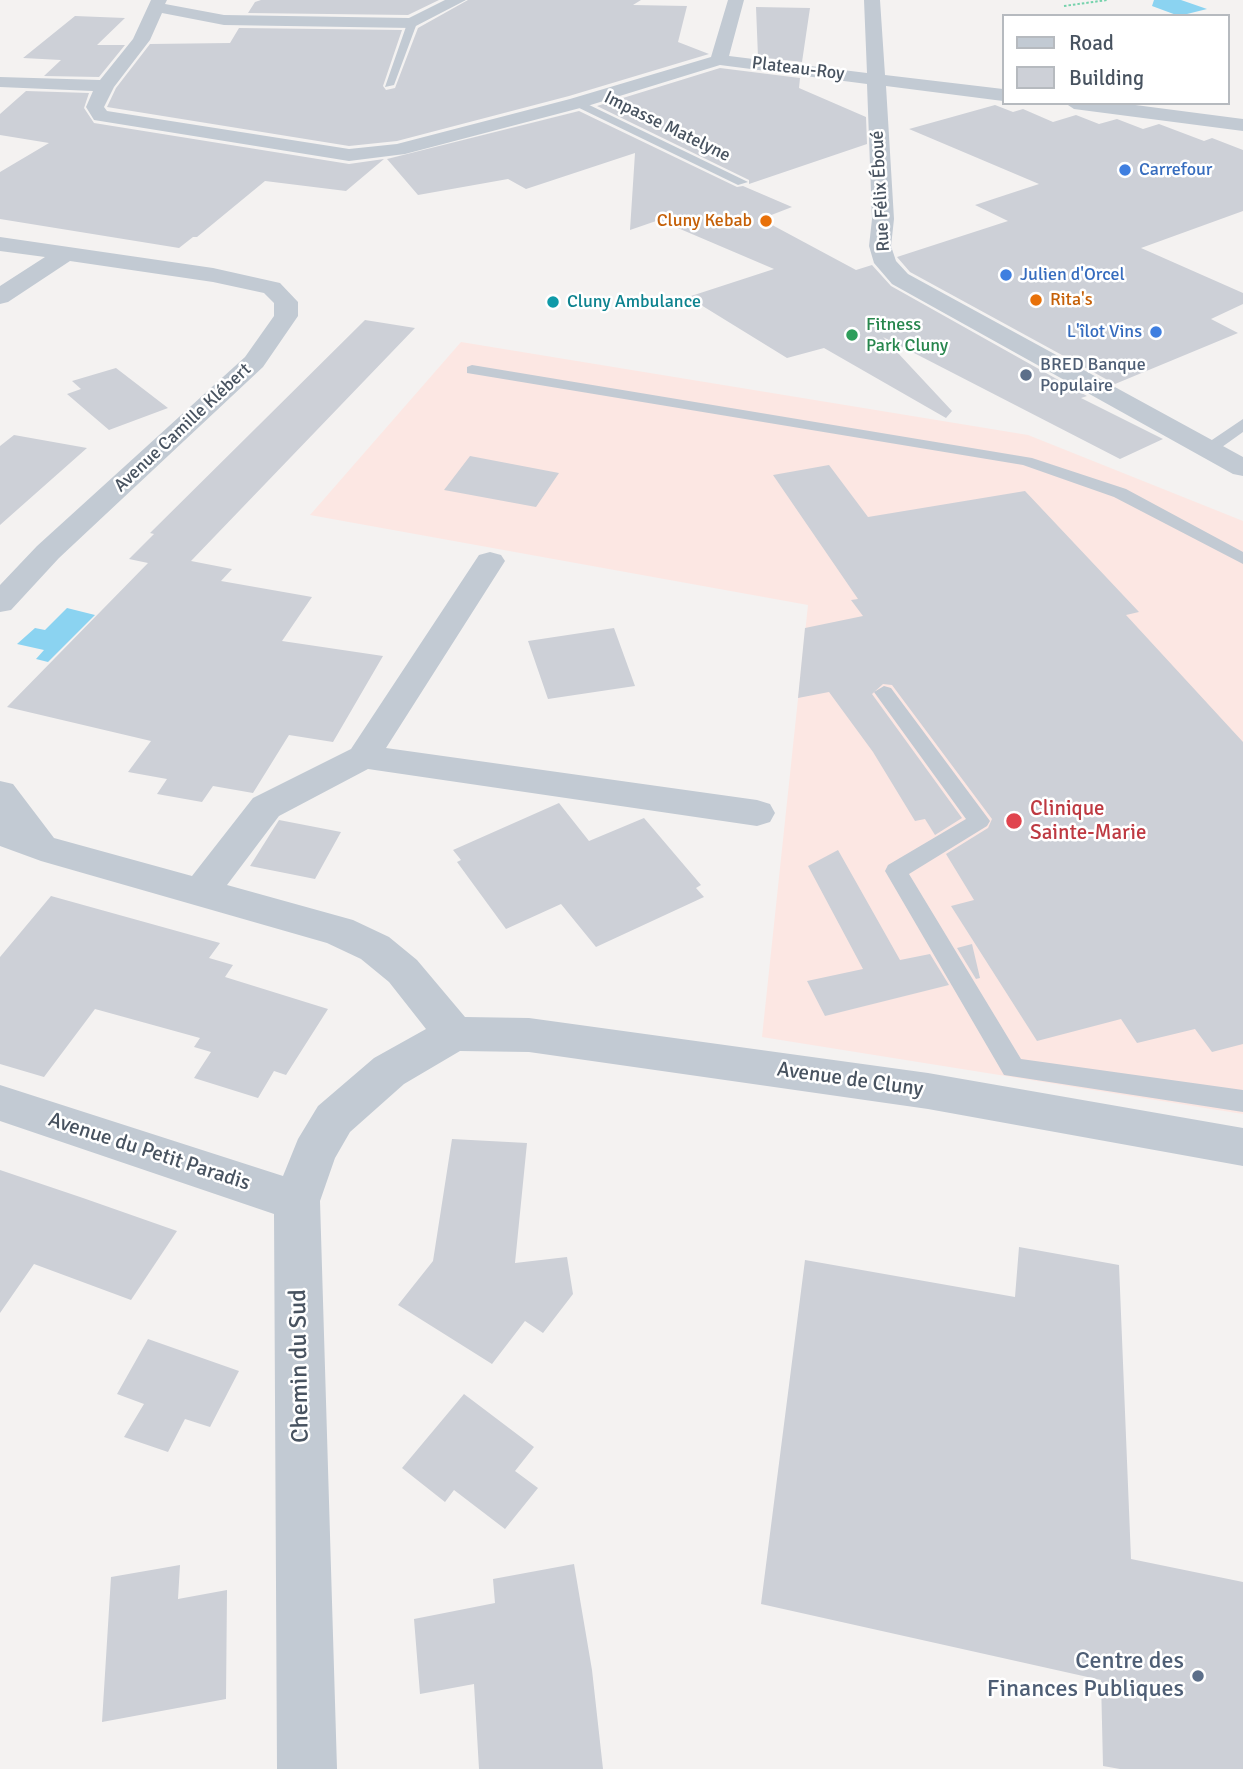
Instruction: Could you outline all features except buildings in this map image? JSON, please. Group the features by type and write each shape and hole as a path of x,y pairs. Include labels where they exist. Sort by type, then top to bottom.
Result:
{"street":[{"path":"458,0 412,23 224,20 158,3 141,40 105,86 95,107 101,116 349,155 398,150 577,103 719,60 736,0"},
{"name":"Rue Félix Éboué","path":"872,0 877,78 868,115 883,219 880,246 885,263 900,279 1243,468"},
{"path":"189,29 224,20"},
{"path":"141,40 165,34"},
{"path":"856,45 876,36 895,50"},
{"path":"748,63 821,55"},
{"name":"Plateau-Roy","path":"719,60 1002,95"},
{"path":"748,63 793,74 842,94"},
{"path":"919,67 1002,95"},
{"path":"0,82 105,86"},
{"path":"921,105 1002,95"},
{"path":"1088,105 1243,125"},
{"path":"868,115 900,113"},
{"name":"Avenue Camille Klébert","path":"0,244 213,275 272,288 286,302 286,316 254,362 48,552 0,603"},
{"path":"0,297 65,254"},
{"path":"200,893 266,807 363,757 490,561"},
{"path":"363,757 757,813"},
{"path":"0,793 41,848"},
{"path":"0,832 41,848 339,931 375,948 403,971 454,1034"},
{"name":"Avenue de Cluny","path":"454,1034 529,1035 928,1091 1243,1147"},
{"name":"Chemin du Sud","path":"307,1769 297,1201 314,1153 334,1119 389,1071 454,1034"},
{"name":"Avenue du Petit Paradis","path":"0,1103 297,1201"}],"lane":[{"path":"389,85 412,23"},
{"name":"Impasse Matelyne","path":"577,103 742,182"},
{"path":"472,370 1026,461 1120,493 1243,559"},
{"path":"1209,449 1243,424"},
{"path":"884,692 979,821 896,871 1013,1068 1243,1101"}],"path":[{"path":"1064,6 1107,0"}],"shaded area":[{"name":"Clinique Sainte-Marie","path":"461,342 1028,435 1243,521 1243,1114 762,1037 808,605 310,515"}],"water":[{"path":"1154,0 1181,0 1207,9 1174,14 1152,6"},
{"path":"67,608 95,615 48,662 36,659 44,650 17,644 35,628 45,630"}],"place":[{"name":"Carrefour","path":"1125,170"},
{"name":"Cluny Kebab","path":"766,221"},
{"name":"Julien d'Orcel","path":"1006,275"},
{"name":"Rita's","path":"1036,300"},
{"name":"Cluny Ambulance","path":"553,302"},
{"name":"L'îlot Vins","path":"1156,332"},
{"name":"Fitness Park Cluny","path":"852,335"},
{"name":"BRED Banque Populaire","path":"1026,375"},
{"name":"Clinique Sainte-Marie","path":"1014,821"},
{"name":"Centre des Finances Publiques","path":"1198,1676"}]}
